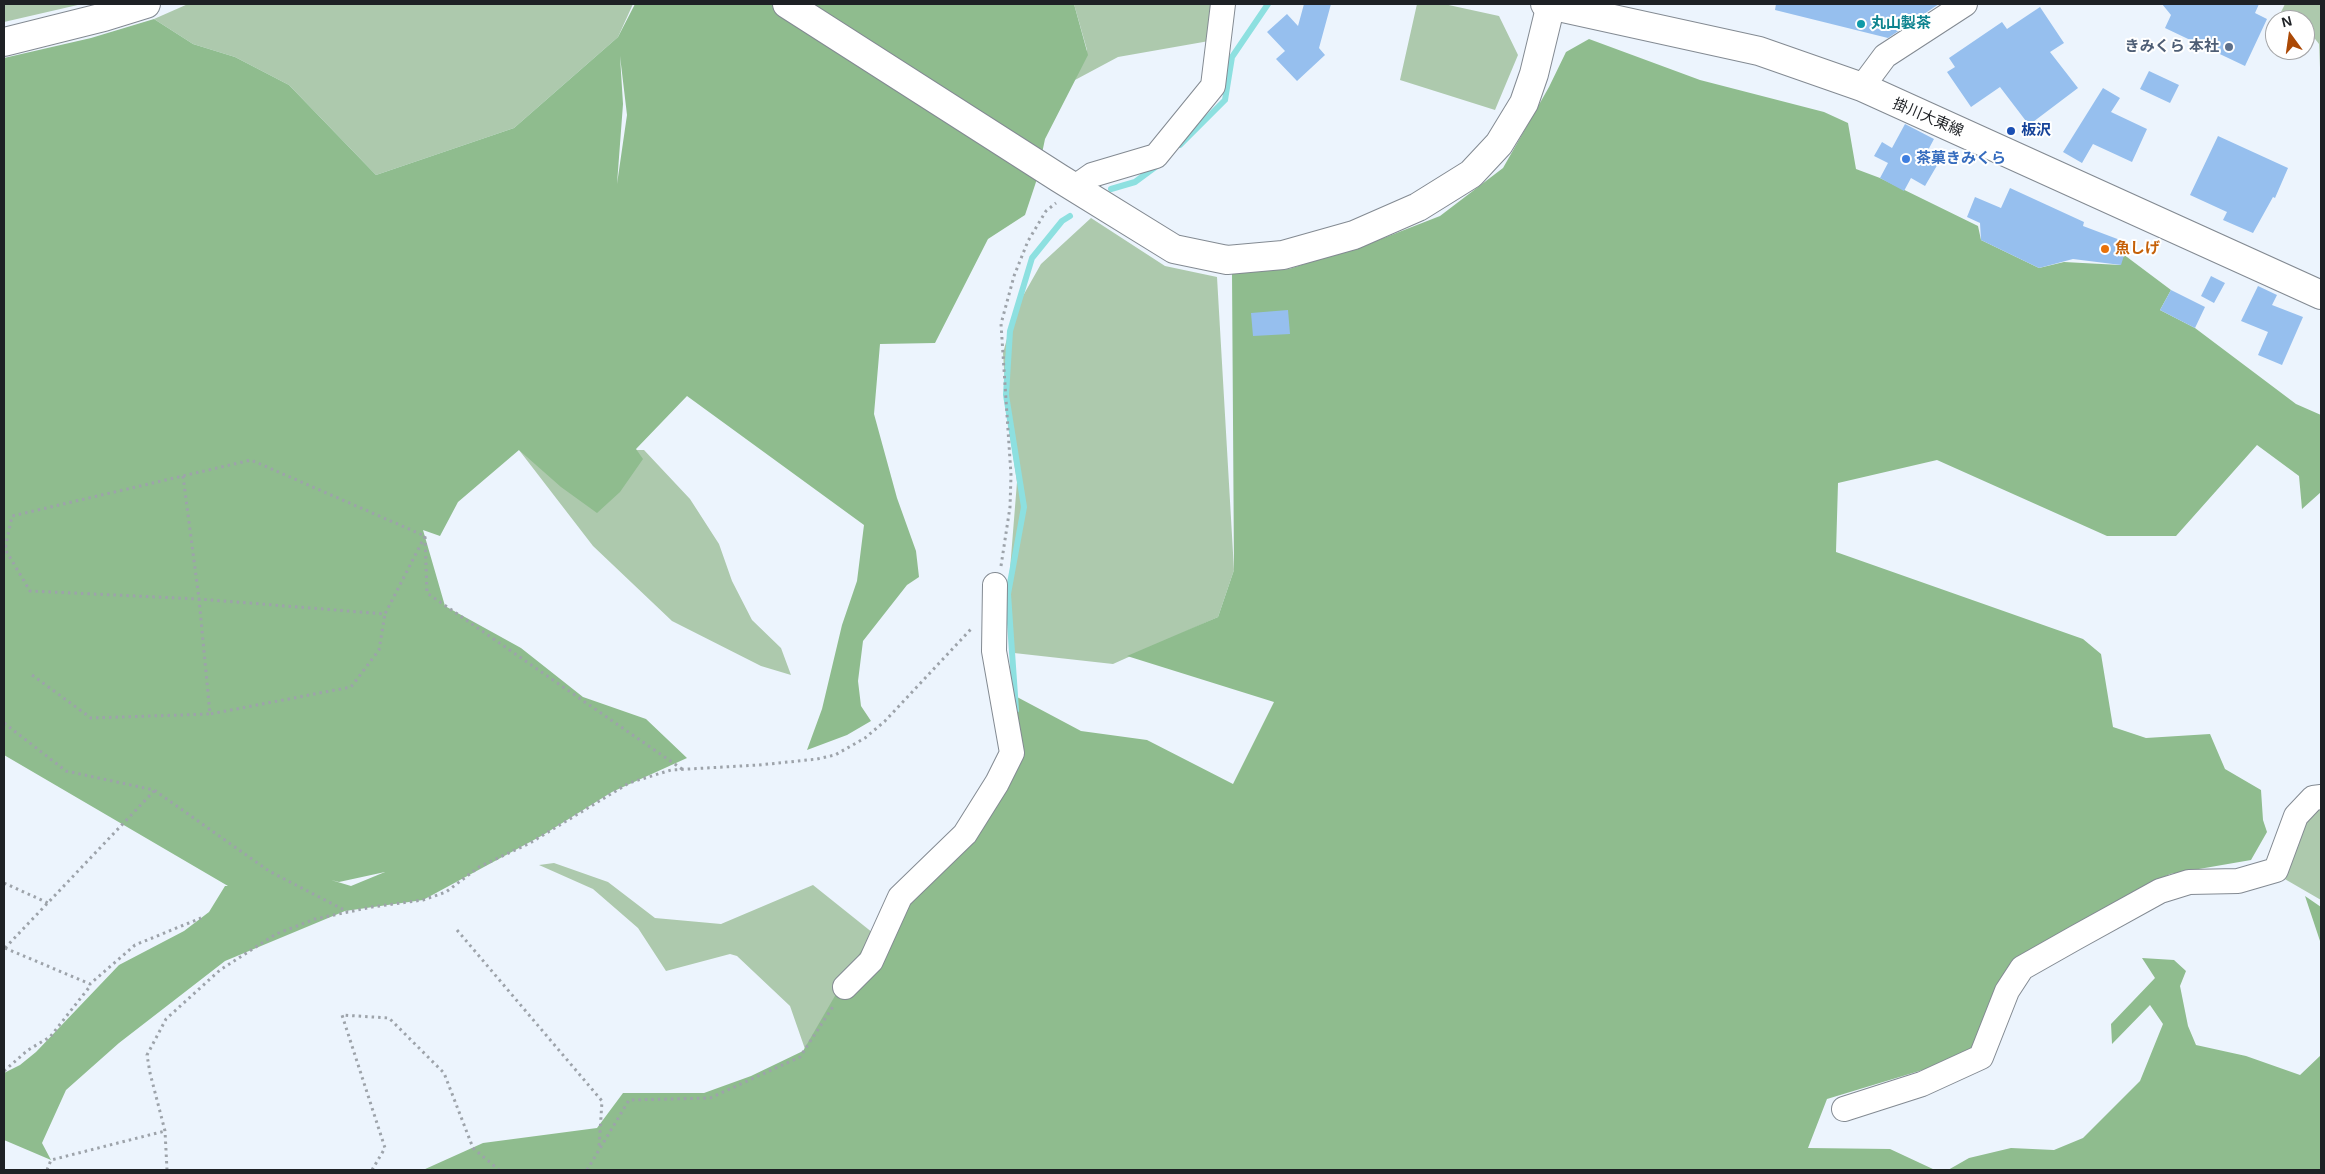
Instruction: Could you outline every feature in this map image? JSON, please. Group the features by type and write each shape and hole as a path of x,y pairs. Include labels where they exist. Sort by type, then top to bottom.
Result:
{"street":[{"path":"4,42 103,10 146,4"},
{"path":"787,4 1174,249 1226,260 1283,256 1354,235 1425,203 1471,174 1499,144 1524,103 1534,74 1549,4"},
{"path":"1075,187 1092,175 1156,156 1213,86 1223,4"},
{"name":"掛川大東線","path":"1549,4 1759,52 1862,87 2321,295"},
{"path":"1862,87 1885,56 1965,4"},
{"path":"845,987 871,961 900,897 965,834 997,783 1012,753 994,651 995,585"},
{"path":"1844,1110 1922,1084 1981,1056 2007,991 2022,968 2044,955 2160,891 2189,882 2238,881 2276,870 2296,816 2313,798 2321,797"}],"path":[{"path":"995,585 1000,576 1009,515 1011,475 1001,324 1014,276 1028,241 1046,211 1075,187"},
{"path":"385,614 199,599 30,591 5,549 12,516 251,460 425,536"},
{"path":"183,476 199,599 210,714"},
{"path":"32,676 91,718 210,714 350,687 379,650 385,614 425,536"},
{"path":"425,536 427,593 683,769"},
{"path":"167,1170 165,1130 147,1055 166,1019 220,970 276,934 315,919 423,900 446,892 479,867 530,842 629,783 671,770 817,759 853,746 885,721 975,625"},
{"path":"4,723 66,771 154,790 269,871 348,912"},
{"path":"154,790 4,949 90,984 135,945 201,918"},
{"path":"4,884 48,903"},
{"path":"457,930 602,1101 599,1150"},
{"path":"4,1071 28,1050 50,1037 94,980"},
{"path":"587,1170 629,1100 710,1098 800,1057 845,987"},
{"path":"372,1170 385,1148 342,1015 389,1018 444,1073 473,1148 499,1170"},
{"path":"47,1170 51,1160 165,1130"}],"green space":[{"path":"4,4 82,4 4,22"},
{"path":"188,4 633,4 618,37 514,128 376,175 289,85 235,57 193,44 154,19"},
{"path":"635,4 1074,4 1088,55 1045,139 1036,182 1025,215 988,239 935,343 880,344 874,414 897,498 916,551 919,577 907,585 863,641 858,681 861,706 871,721 847,735 807,750 822,709 842,625 857,581 864,525 687,396 636,449 643,459 620,492 597,513 561,487 519,450 458,502 440,536 423,530 445,606 521,648 583,697 646,719 687,758 612,792 543,835 423,900 345,911 225,961 119,1043 66,1090 42,1143 51,1160 4,1140 4,1073 20,1065 36,1052 119,965 184,931 209,912 225,886 228,886 4,755 4,58 91,38 154,19 193,44 235,57 289,85 376,175 514,128 618,37","holes":["620,56 627,115 617,184 623,104","385,872 351,886 331,880 339,882"]},
{"path":"1074,4 1215,4 1209,41 1118,57 1075,80 1087,50"},
{"path":"1417,4 1444,4 1499,16 1518,55 1495,110 1400,80"},
{"path":"2285,4 2321,4 2321,91 2319,44 2315,39 2315,10 2282,10"},
{"path":"1589,39 1700,80 1824,112 1848,123 1856,169 1880,178 1978,226 1981,240 2039,268 2064,262 2120,265 2123,254 2171,290 2160,310 2195,328 2296,404 2321,415 2321,492 2302,509 2299,476 2257,445 2176,536 2107,536 1937,460 1838,483 1836,552 2083,639 2101,654 2113,727 2146,738 2210,734 2225,769 2261,790 2263,820 2267,832 2251,860 2170,874 2104,908 2007,968 1972,1055 1827,1099 1808,1148 1890,1149 1935,1170 423,1170 483,1143 597,1128 623,1093 704,1093 751,1076 803,1051 872,932 965,834 1012,753 1002,689 1081,731 1147,740 1233,784 1274,702 1127,656 1218,617 1234,570 1232,273 1289,269 1381,239 1440,216 1503,168 1549,87 1566,52"},
{"path":"1091,218 1165,266 1217,277 1234,570 1218,617 1113,664 1014,653 1007,607 1017,482 1007,416 1003,353 1015,310 1041,264"},
{"path":"519,450 644,450 690,499 719,544 732,581 752,620 781,648 791,675 761,666 672,621 593,546"},
{"path":"2321,808 2321,900 2283,878 2302,824"},
{"path":"554,863 608,882 655,918 721,924 813,885 873,933 805,1049 790,1006 737,956 730,954 666,971 638,928 593,889 539,865"},
{"path":"2305,896 2321,907 2321,944"},
{"path":"2142,958 2174,960 2186,971 2180,986 2188,1026 2196,1045 2246,1056 2300,1075 2321,1055 2321,1170 1948,1170 1969,1158 2011,1148 2054,1150 2083,1138 2140,1081 2163,1024 2150,1005 2112,1044 2111,1024 2155,978"}],"building":[{"path":"1304,4 1331,4 1319,48 1325,55 1297,81 1276,59 1285,51 1267,32 1287,14 1298,26"},
{"name":"丸山製茶","path":"1776,4 1939,4 1888,38 1775,10"},
{"name":"きみくら 本社","path":"2162,4 2259,4 2255,13 2265,18 2265,23 2245,66 2165,28 2171,15"},
{"path":"2040,7 2064,43 2050,52 2078,88 2029,125 2000,87 1971,107 1947,72 1955,67 1949,58 2002,22 2007,29"},
{"path":"2149,71 2179,85 2170,103 2140,89"},
{"path":"2103,88 2120,98 2111,112 2147,129 2132,162 2093,144 2082,163 2063,152"},
{"name":"茶菓きみくら","path":"1905,124 1934,139 1926,154 1939,162 1925,186 1911,178 1904,191 1880,178 1888,163 1874,156 1882,142 1892,148"},
{"path":"2218,136 2288,168 2275,198 2273,197 2253,233 2223,220 2227,212 2190,195"},
{"path":"2010,188 2084,222 2083,226 2128,243 2121,265 2073,259 2039,268 1981,240 1980,223 1967,217 1975,197 2001,208"},
{"path":"2211,276 2225,283 2214,303 2201,296"},
{"path":"2258,286 2277,295 2272,305 2303,317 2282,365 2258,355 2268,332 2241,321"},
{"path":"2171,290 2205,307 2195,328 2160,310"},
{"path":"1288,310 1290,334 1253,336 1251,313"}],"waterway":[{"path":"1180,145 1225,100 1232,57 1268,4"},
{"path":"1111,189 1135,182 1158,165"},
{"path":"1016,710 1008,594 1024,507 1006,395 1010,331 1032,258 1062,221 1070,216"}],"place":[{"name":"丸山製茶","path":"1861,24"},
{"name":"きみくら 本社","path":"2229,47"},
{"name":"板沢","path":"2011,131"},
{"name":"茶菓きみくら","path":"1906,159"},
{"name":"魚しげ","path":"2105,249"}]}
